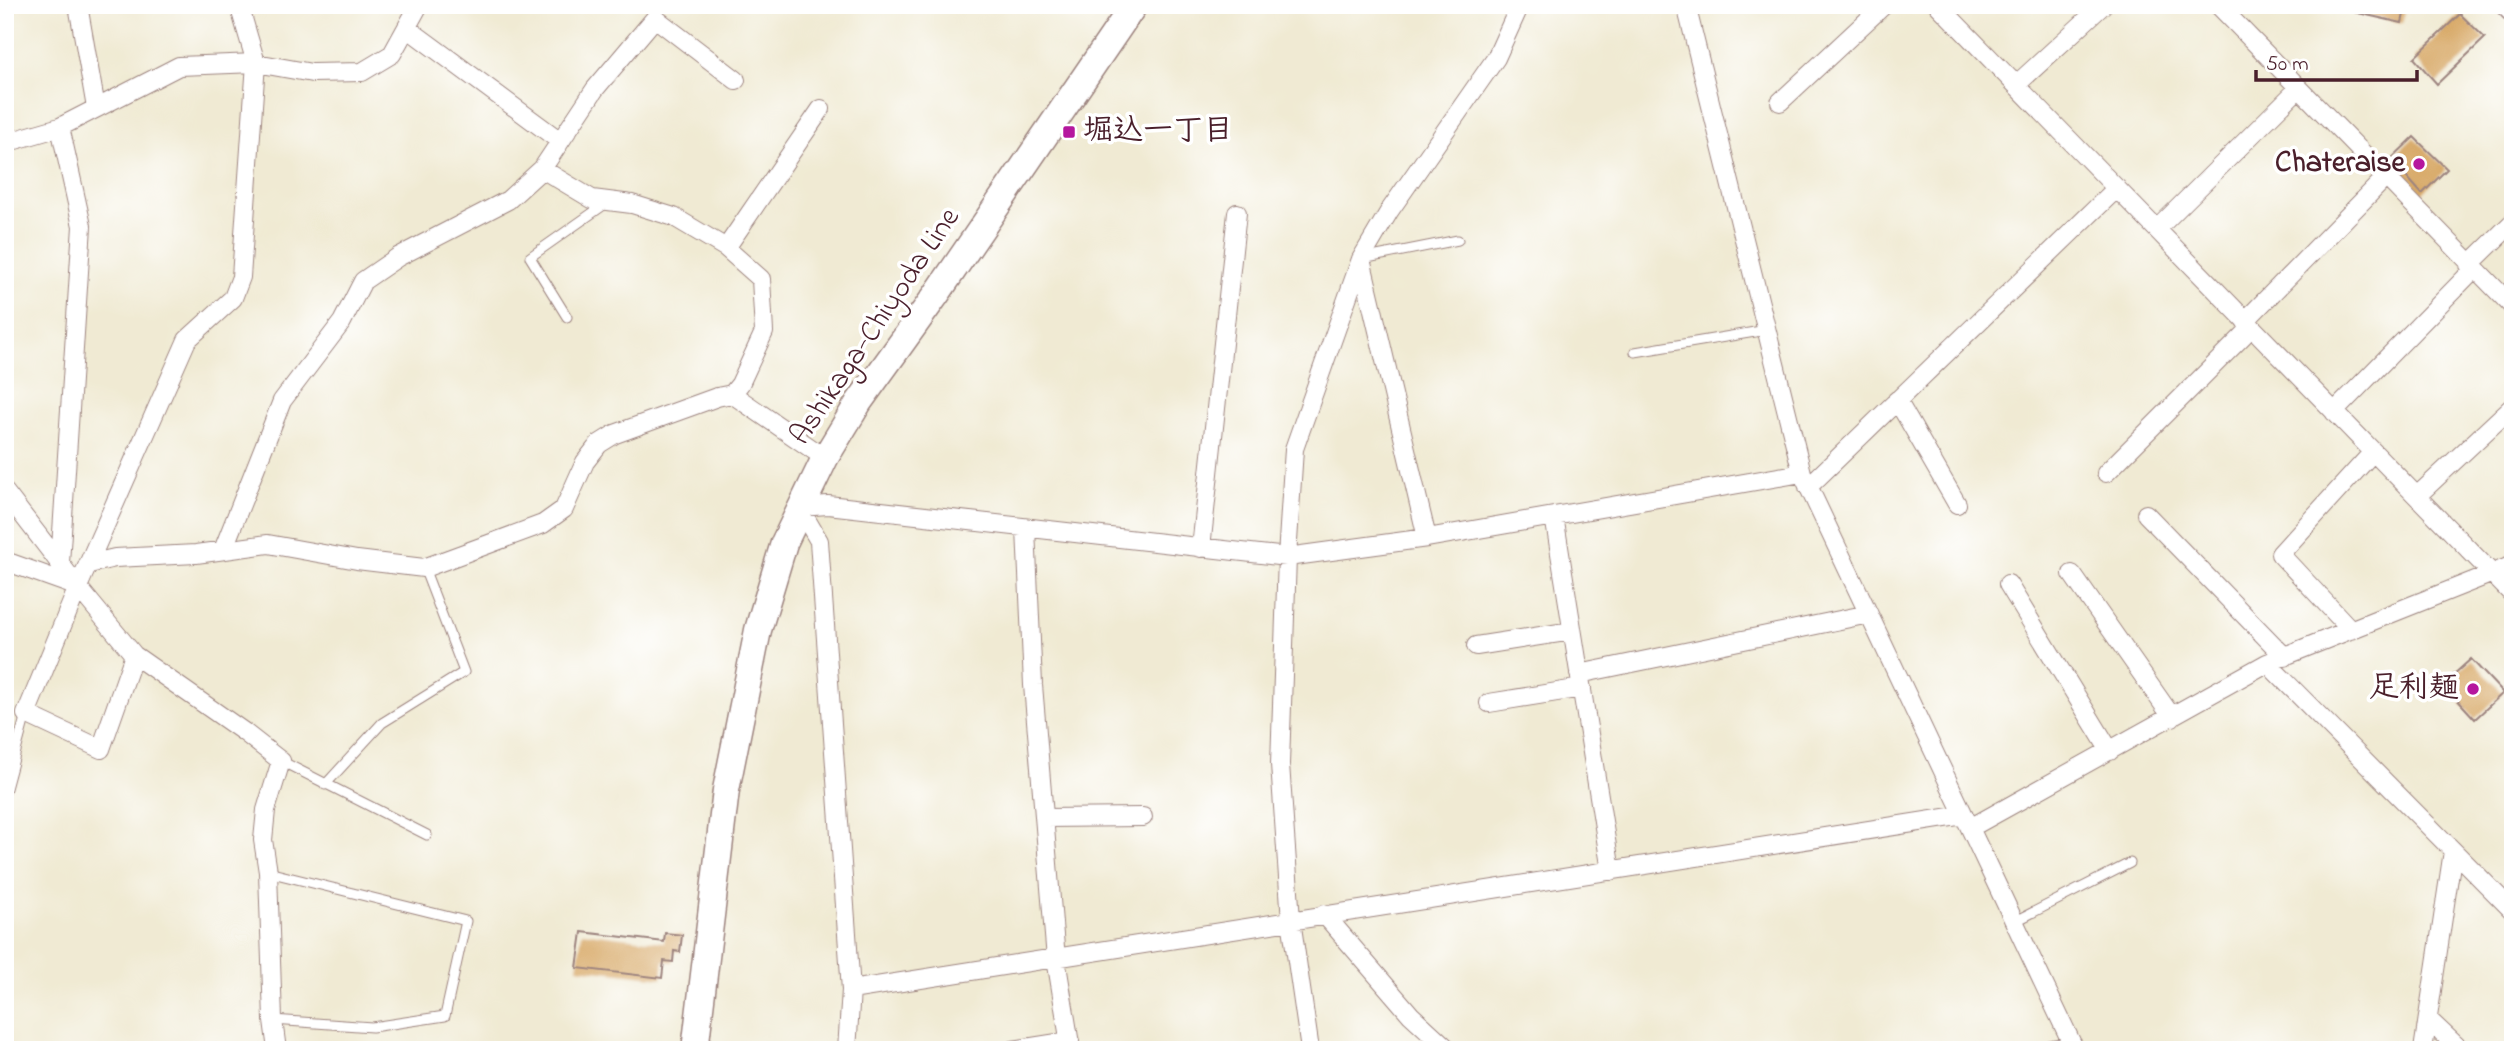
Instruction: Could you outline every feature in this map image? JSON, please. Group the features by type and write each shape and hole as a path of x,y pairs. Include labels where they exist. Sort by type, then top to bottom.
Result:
{"main road":[{"name":"Ashikaga-Chiyoda Line","path":"695,1050 726,790 758,630 784,543 799,507 859,402 951,273 1134,5"}],"street":[{"path":"78,5 96,108"},
{"path":"134,655 101,749 26,714 78,587 187,340 233,298 241,277 256,63 239,5"},
{"path":"5,143 60,127 178,66 256,63 312,73 362,72 392,54 419,5"},
{"path":"1310,1050 1291,920 1280,764 1287,557 1294,449 1361,259 1390,210 1496,58 1520,5"},
{"path":"1686,5 1805,480 2074,1048 2047,1050"},
{"path":"1780,103 1884,5"},
{"path":"1938,5 2513,595"},
{"path":"2017,84 2103,5"},
{"path":"2218,5 2513,307"},
{"path":"2506,5 2513,12"},
{"path":"223,550 282,401 342,322 363,281 398,257 508,200 542,169 595,89 655,18 736,80"},
{"path":"407,28 560,141"},
{"path":"2157,229 2298,89"},
{"path":"726,248 821,109"},
{"path":"60,127 82,226 60,563"},
{"path":"89,564 115,558 196,554 268,544 357,560 424,568 543,524 564,509 585,462 600,444 615,434 732,394 740,384 764,332 761,279 726,248 674,216 632,204 592,199 542,169"},
{"path":"2106,473 2385,178"},
{"path":"847,1050 850,990 819,541 799,507 828,505 1287,557 1805,480 1897,400 2117,188"},
{"path":"1201,548 1237,213"},
{"path":"2334,412 2513,222"},
{"path":"1361,259 1427,538"},
{"path":"732,394 825,458"},
{"path":"1897,400 1957,504"},
{"path":"2417,496 2513,406"},
{"path":"2351,630 2280,554 2373,452"},
{"path":"5,492 134,655 281,761 266,810 262,840 268,872 273,1020 277,1050"},
{"path":"2146,514 2285,657"},
{"path":"1554,516 1611,871"},
{"path":"1013,1050 1071,1045 1056,959 1033,685 1026,528"},
{"path":"5,561 78,587"},
{"path":"850,990 1611,871 1967,821 2110,751 2267,663 2513,565"},
{"path":"2072,574 2172,717"},
{"path":"2008,584 2110,751"},
{"path":"1489,703 1869,614"},
{"path":"1476,646 1572,631"},
{"path":"2267,663 2513,911"},
{"path":"1045,818 1143,817"},
{"path":"2423,1050 2453,851"},
{"path":"1324,915 1411,1016 1449,1050"},
{"path":"2429,1020 2461,1050"}],"lane":[{"path":"567,317 530,257 609,201"},
{"path":"1361,259 1458,240"},
{"path":"1634,352 1767,330"},
{"path":"326,785 382,723 464,672 424,568"},
{"path":"5,792 26,714"},
{"path":"281,761 428,835"},
{"path":"2014,922 2130,863"},
{"path":"268,872 466,921 445,1016 372,1027 273,1020"}],"building":[{"path":"2323,5 2406,5 2402,23"},
{"path":"2460,14 2485,38 2437,84 2414,58"},
{"name":"Chateraise","path":"2414,137 2447,169 2422,194 2391,159"},
{"name":"足利麺","path":"2471,659 2503,693 2475,719 2443,684"},
{"path":"582,932 664,942 665,933 682,935 680,952 674,951 673,962 664,961 662,978 577,968"}],"place":[{"name":"堀込一丁目","path":"1069,132"},
{"name":"Chateraise","path":"2419,164"},
{"name":"足利麺","path":"2473,689"}]}
